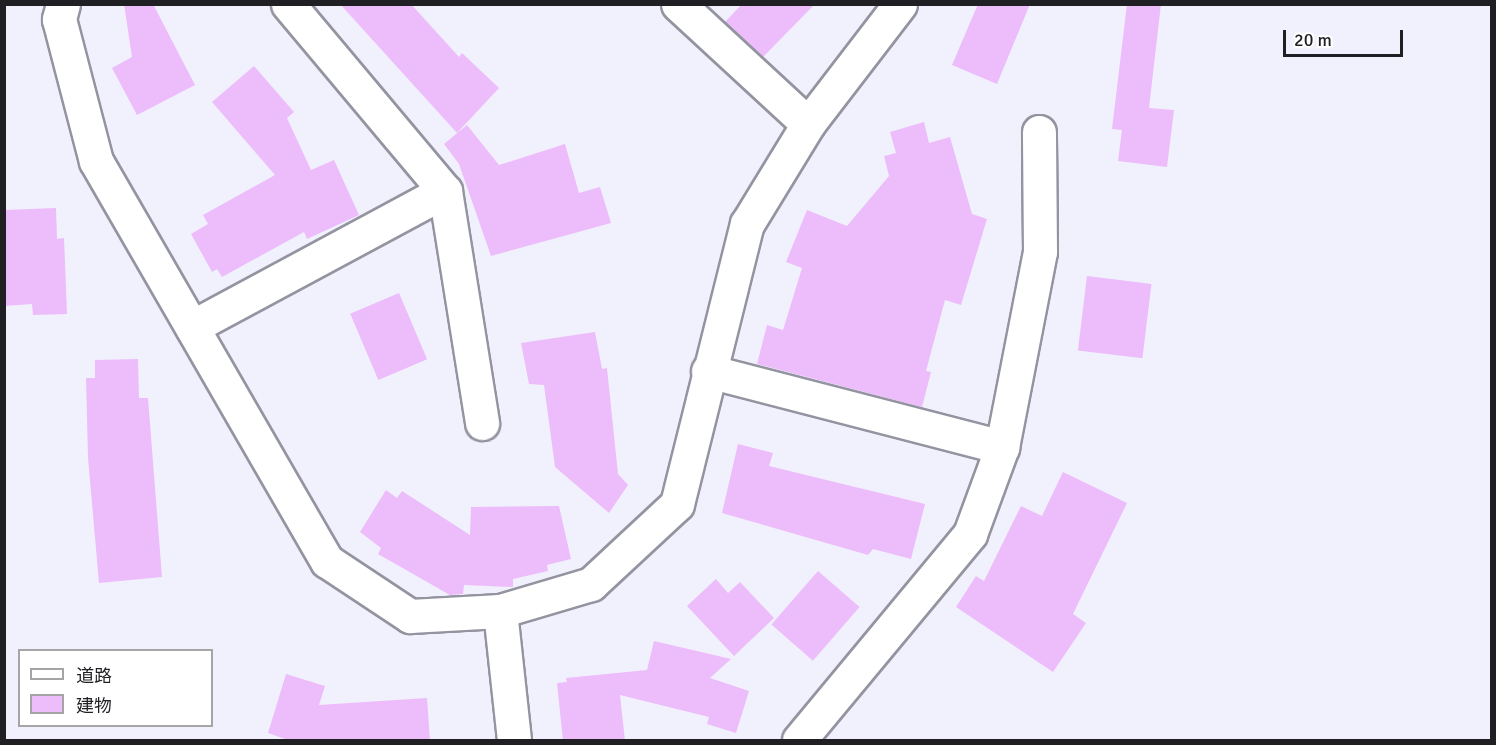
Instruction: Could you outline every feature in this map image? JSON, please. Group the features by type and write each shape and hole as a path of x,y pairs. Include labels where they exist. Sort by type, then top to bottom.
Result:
{"street":[{"path":"63,4 59,19 96,161 327,561 410,616 500,610 591,584 677,504 708,371 747,224 808,124 900,4"},
{"path":"288,4 445,191 482,423"},
{"path":"678,4 808,124"},
{"path":"799,741 970,534 1002,447 1040,252 1039,132"},
{"path":"192,327 445,191"},
{"path":"708,371 1002,447"},
{"path":"500,610 514,741"}],"building":[{"path":"124,4 153,4 195,85 137,115 112,68 132,57"},
{"path":"340,4 411,4 459,57 462,53 499,88 457,133"},
{"path":"742,4 815,4 763,57 725,22"},
{"path":"978,4 1030,4 997,84 952,65"},
{"path":"1127,4 1161,4 1149,108 1174,110 1167,167 1118,161 1122,130 1112,129"},
{"path":"254,66 294,112 287,118 311,170 334,160 359,215 307,239 304,232 222,277 217,269 212,272 191,234 208,224 203,215 275,175 212,102"},
{"path":"924,122 929,143 950,137 972,214 987,219 961,305 945,300 926,371 931,372 922,407 757,364 767,325 783,330 802,268 786,262 807,210 847,226 889,176 884,156 896,153 890,132"},
{"path":"467,125 499,165 565,144 579,193 600,187 611,223 491,256 459,164 444,144"},
{"path":"56,208 57,239 64,238 67,314 33,315 32,304 4,306 4,210"},
{"path":"1087,276 1152,284 1142,358 1078,350"},
{"path":"399,293 427,359 378,380 350,314"},
{"path":"595,332 602,369 607,368 618,474 628,485 609,513 555,467 544,385 529,384 521,343"},
{"path":"138,359 139,398 148,398 162,577 99,583 88,458 86,378 95,378 95,360"},
{"path":"738,444 773,453 769,466 925,504 911,559 873,549 868,555 722,513"},
{"path":"1063,472 1127,503 1073,614 1086,623 1053,672 956,607 976,576 984,581 1021,506 1042,516"},
{"path":"386,490 397,498 402,491 470,535 471,507 559,506 571,559 547,565 548,571 513,579 513,587 464,585 463,594 450,595 378,554 381,548 360,532"},
{"path":"818,571 860,607 813,661 771,625"},
{"path":"716,579 728,593 740,582 774,618 734,656 687,606"},
{"path":"654,641 731,659 710,678 749,691 736,733 707,724 709,717 620,695 625,741 563,741 557,683 567,682 566,678 647,670"},
{"path":"286,674 325,686 319,705 427,698 430,741 291,741 268,733"}]}
